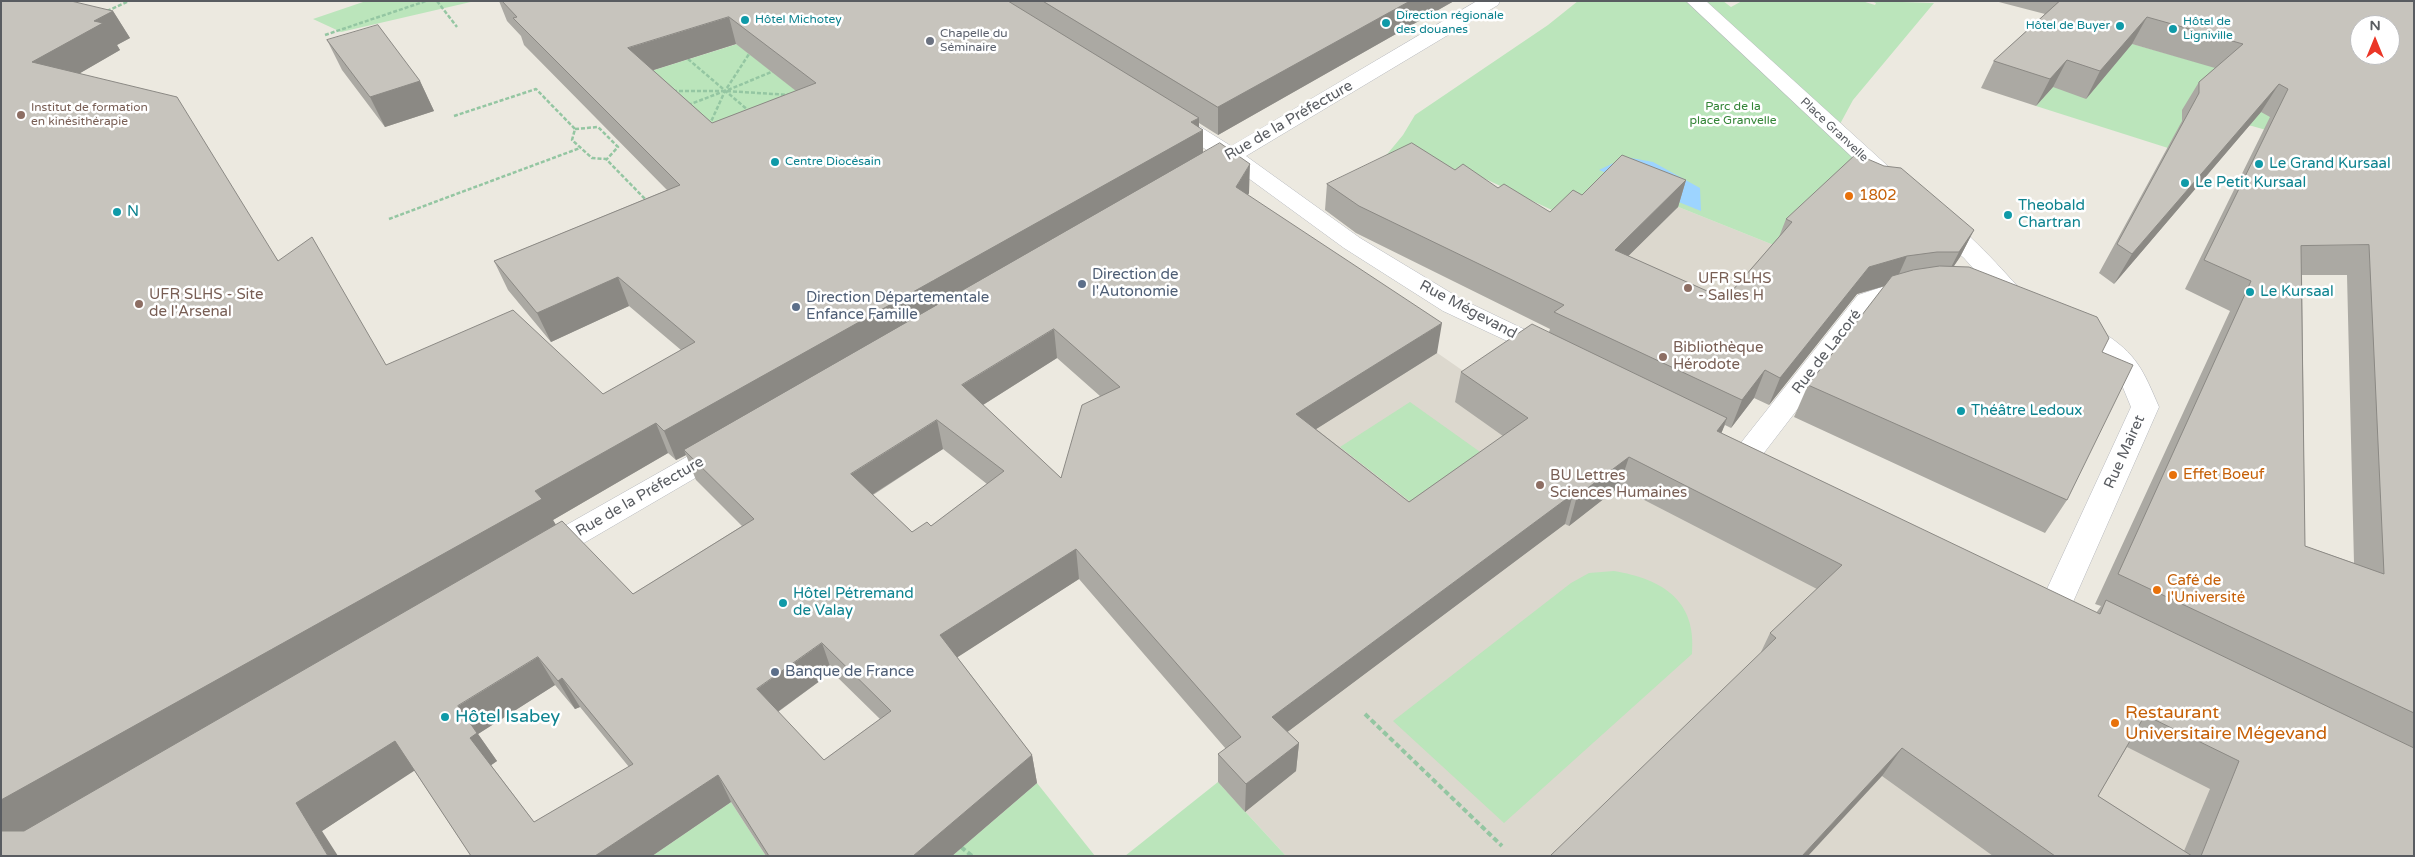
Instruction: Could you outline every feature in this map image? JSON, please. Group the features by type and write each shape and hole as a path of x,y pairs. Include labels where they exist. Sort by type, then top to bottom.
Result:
{"street":[{"name":"Rue de la Préfecture","path":"1178,183 1250,146 1491,1"},
{"name":"Place Granvelle","path":"1695,1 1972,253 2016,300"},
{"name":"Rue Mégevand","path":"1156,108 1231,155 1352,242 1452,305 1573,364"},
{"name":"Rue de Lacoré","path":"1751,452 1867,301 1891,292 1936,287"},
{"path":"1979,291 2016,300"},
{"name":"Rue Mairet","path":"2016,300 2068,322 2112,350 2129,369 2145,407 2056,601"},
{"name":"Rue de la Préfecture","path":"519,566 742,438"}],"path":[{"path":"105,12 130,1"},
{"path":"325,35 426,1"},
{"path":"437,1 457,27"},
{"path":"709,127 725,91 749,54"},
{"path":"688,59 752,114"},
{"path":"682,107 781,68"},
{"path":"454,116 536,89 575,129"},
{"path":"664,91 725,91 793,95"},
{"path":"575,129 598,127 618,147 606,160"},
{"path":"575,129 572,140 592,158 606,160 650,204"},
{"path":"389,219 580,148"},
{"path":"1365,714 1502,846"},
{"path":"961,847 972,856"}],"shaded area":[{"name":"UFR SLHS - Salles H","path":"1636,190 1776,246 1696,397 1599,305"},
{"path":"1423,343 1482,384 2165,686 2279,856 1286,856 1218,782 1323,705 1217,491 1394,380"}],"green space":[{"path":"366,1 475,1 341,32 313,19"},
{"name":"Parc de la place Granvelle","path":"1578,1 1723,1 1731,7 1742,1 1862,1 1875,5 1876,3 1871,1 1934,3 1853,100 1840,124 1872,155 1776,246 1636,190 1597,231 1479,176 1384,158 1403,135 1415,115 1548,25"},
{"path":"2129,43 2303,92 2280,134 2252,126 2185,117 2168,148 2036,106 2053,87"},
{"path":"737,44 802,95 721,151 638,75"},
{"path":"1410,402 1483,454 1412,503 1340,447"},
{"path":"1614,571 1647,580 1673,595 1689,619 1692,635 1692,654 1504,823 1393,721 1571,583 1589,573"},
{"path":"1218,782 1286,856 1125,856"},
{"path":"1037,783 1095,856 952,856"},
{"path":"731,802 766,856 652,856"}],"water":[{"path":"1626,157 1653,162 1700,188 1701,211 1599,170"}],"building":[{"path":"1,1 71,1 113,11 94,21 103,23 32,62 177,97 278,261 312,237 386,365 513,310 603,394 695,342 618,277 537,313 494,261 680,185 513,18 517,17 502,1 1008,1 1199,118 1191,122 1203,130 664,431 656,423 535,491 542,499 1,800","holes":["729,17 816,83 712,123 628,48"]},
{"path":"1043,1 1410,1 1218,107"},
{"path":"2060,1 2414,1 2414,713 2118,574 2251,281 2204,260 2288,89 2279,84 2132,254 2117,244 2199,93 2199,82 2243,44 2147,17 2100,71 2067,60 2050,79 1994,61","holes":["2369,245 2384,574 2305,546 2301,246"]},
{"path":"378,25 420,81 370,97 327,40"},
{"path":"1220,143 1250,164 1236,187 1442,323 1296,414 1409,502 1528,418 1461,372 1532,324 1727,418 1717,431 2100,614 2106,600 2414,748 2414,856 2201,856 2239,761 2145,715 2098,796 2192,856 2055,856 1902,748 1802,856 1550,856 1776,638 1770,633 1842,565 1629,457 1577,496 1573,494 1272,717 1299,743 1246,784 1218,754 1241,737 1076,549 940,635 1032,755 913,856 769,856 718,775 595,856 471,856 395,741 296,803 328,856 1,856 1,831 24,831 562,521 633,594 754,519 684,450","holes":["1054,329 1120,387 1082,405 1061,478 962,385","937,420 1004,471 931,526 927,522 912,532 851,474","822,643 891,711 824,760 757,689","538,657 558,681 562,678 633,764 534,822 470,738 477,733 458,706"]},
{"path":"1412,143 1455,170 1463,164 1498,188 1504,184 1550,212 1573,190 1582,195 1622,155 1686,180 1615,250 1725,299 1792,222 1786,219 1856,154 1884,166 1901,168 1974,230 1959,252 1937,252 1907,256 1869,267 1780,378 1765,370 1742,400 1554,312 1564,305 1359,206 1327,184"},
{"name":"Théâtre Ledoux","path":"1940,266 1969,267 2097,317 2109,338 2102,352 2133,365 2067,500 1808,385 1892,276 1913,270"}],"place":[{"name":"Hôtel Michotey","path":"745,20"},
{"name":"Direction régionale des douanes","path":"1386,23"},
{"name":"Hôtel de Buyer","path":"2120,26"},
{"name":"Hôtel de Ligniville","path":"2173,29"},
{"name":"Chapelle du Séminaire","path":"930,41"},
{"name":"Institut de formation en kinésithérapie","path":"21,115"},
{"name":"Centre Diocésain","path":"775,162"},
{"name":"Le Grand Kursaal","path":"2259,164"},
{"name":"Le Petit Kursaal","path":"2185,183"},
{"name":"1802","path":"1849,196"},
{"name":"N","path":"117,212"},
{"name":"Theobald Chartran","path":"2008,215"},
{"name":"Direction de l'Autonomie","path":"1082,284"},
{"name":"UFR SLHS - Salles H","path":"1688,288"},
{"name":"Le Kursaal","path":"2250,292"},
{"name":"UFR SLHS - Site de l'Arsenal","path":"139,304"},
{"name":"Direction Départementale Enfance Famille","path":"796,307"},
{"name":"Bibliothèque Hérodote","path":"1663,357"},
{"name":"Théâtre Ledoux","path":"1961,411"},
{"name":"Effet Boeuf","path":"2173,475"},
{"name":"BU Lettres Sciences Humaines","path":"1540,485"},
{"name":"Café de l'Université","path":"2157,590"},
{"name":"Hôtel Pétremand de Valay","path":"783,603"},
{"name":"Banque de France","path":"775,672"},
{"name":"Hôtel Isabey","path":"445,717"},
{"name":"Restaurant Universitaire Mégevand","path":"2115,723"}]}
